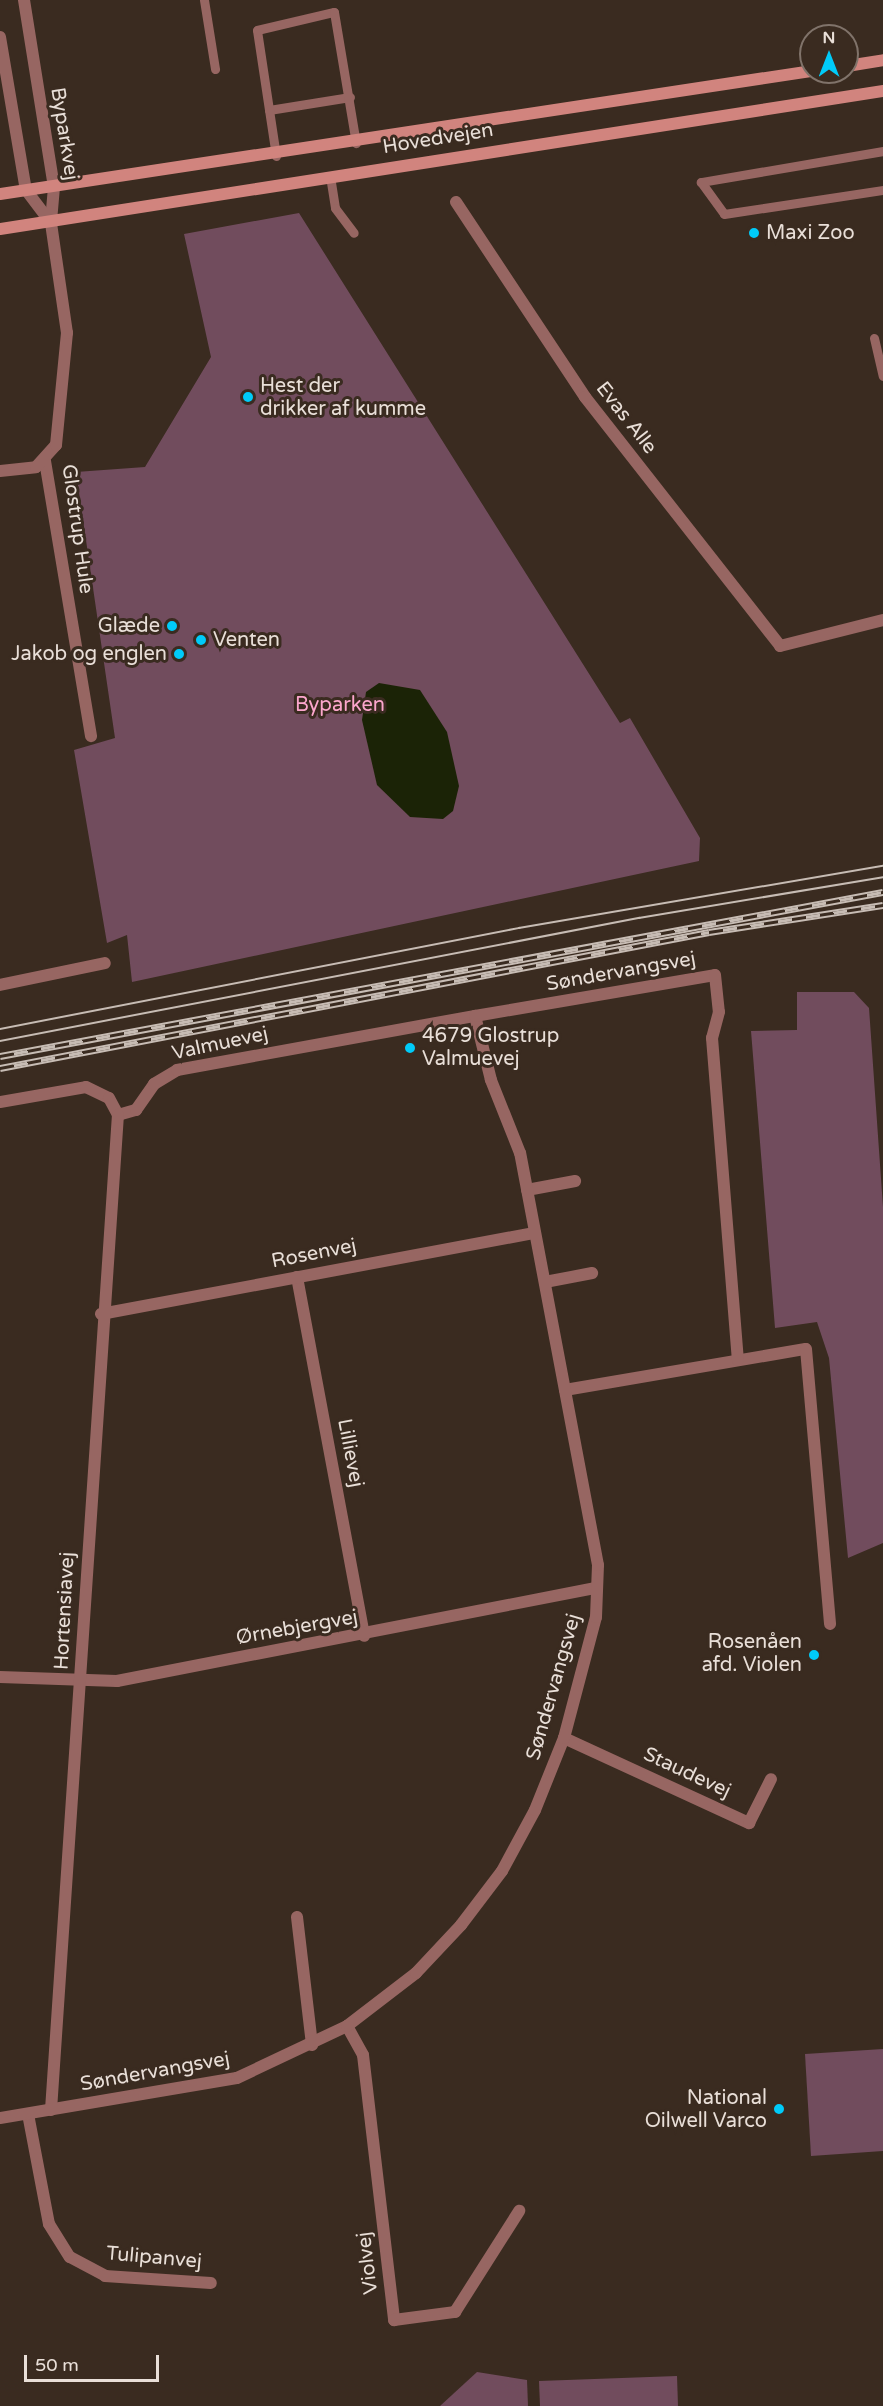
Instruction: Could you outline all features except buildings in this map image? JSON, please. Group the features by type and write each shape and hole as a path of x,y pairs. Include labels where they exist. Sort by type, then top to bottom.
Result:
{"main road":[{"path":"859,64 883,60"},
{"name":"Hovedvejen","path":"0,194 276,156 799,73"},
{"name":"Hovedvejen","path":"0,229 51,223 330,176 883,91"}],"street":[{"name":"Byparkvej","path":"24,0 54,187 51,223"},
{"path":"0,37 26,190 51,223"},
{"name":"Evas Alle","path":"456,202 585,397 780,646 883,620"},
{"name":"Glostrup Hule","path":"51,223 67,333 56,445 45,461 91,736"},
{"path":"0,471 45,461"},
{"path":"0,985 105,963"},
{"name":"Søndervangsvej","path":"0,2118 237,2078 312,2045 347,2026 416,1972 487,1890 535,1810 564,1738 596,1617 598,1565 520,1153 491,1080 475,1017 715,975 719,1012 712,1038 738,1360"},
{"name":"Valmuevej","path":"118,1115 136,1110 154,1084 177,1070 475,1017"},
{"path":"0,1102 86,1087 109,1098 118,1115"},
{"name":"Hortensiavej","path":"51,2110 80,1682 101,1314 118,1115"},
{"path":"527,1190 575,1181"},
{"name":"Rosenvej","path":"101,1314 535,1233"},
{"path":"544,1282 592,1273"},
{"name":"Lillievej","path":"297,1277 364,1636"},
{"path":"565,1390 806,1349 830,1624"},
{"name":"Ørnebjergvej","path":"0,1677 80,1682 117,1681 364,1636 597,1588"},
{"name":"Staudevej","path":"564,1738 749,1823 771,1779"},
{"path":"297,1917 312,2045"},
{"name":"Violvej","path":"347,2026 363,2055 394,2320 455,2312 519,2211"},
{"name":"Tulipanvej","path":"28,2114 49,2224 70,2257 113,2278 211,2283"}],"lane":[{"path":"204,0 214,69"},
{"path":"276,156 257,30 334,12 356,143"},
{"path":"269,110 350,97"},
{"path":"883,151 701,182 724,214 883,190"},
{"path":"330,176 334,208 354,233"},
{"path":"874,338 883,376"}],"green space":[{"name":"Byparken","path":"299,213 620,723 630,718 700,838 699,861 132,982 127,935 107,943 74,750 115,738 76,472 145,467 211,357 184,234"},
{"path":"797,992 854,992 869,1008 883,1207 883,1543 848,1558 829,1358 817,1322 775,1328 751,1031 797,1030"},
{"path":"883,2049 883,2151 811,2156 805,2054"},
{"path":"477,2372 527,2380 528,2406 440,2406"},
{"path":"677,2376 678,2406 540,2406 539,2381"}],"shaded area":[{"path":"379,683 420,690 447,732 459,786 453,811 443,819 410,817 377,785 362,720 366,692"}],"tram line":[{"path":"0,1029 519,928 883,866"},
{"path":"0,1041 639,918 883,877"}],"railway":[{"path":"0,1056 883,892"},
{"path":"0,1068 709,932 883,905"}],"place":[{"name":"Maxi Zoo","path":"754,233"},
{"name":"Hest der drikker af kumme","path":"248,397"},
{"name":"Glæde","path":"172,626"},
{"name":"Venten","path":"201,640"},
{"name":"Jakob og englen","path":"179,654"},
{"name":"4679 Glostrup Valmuevej","path":"410,1048"},
{"name":"Rosenåen afd. Violen","path":"814,1655"},
{"name":"National Oilwell Varco","path":"779,2109"}]}
